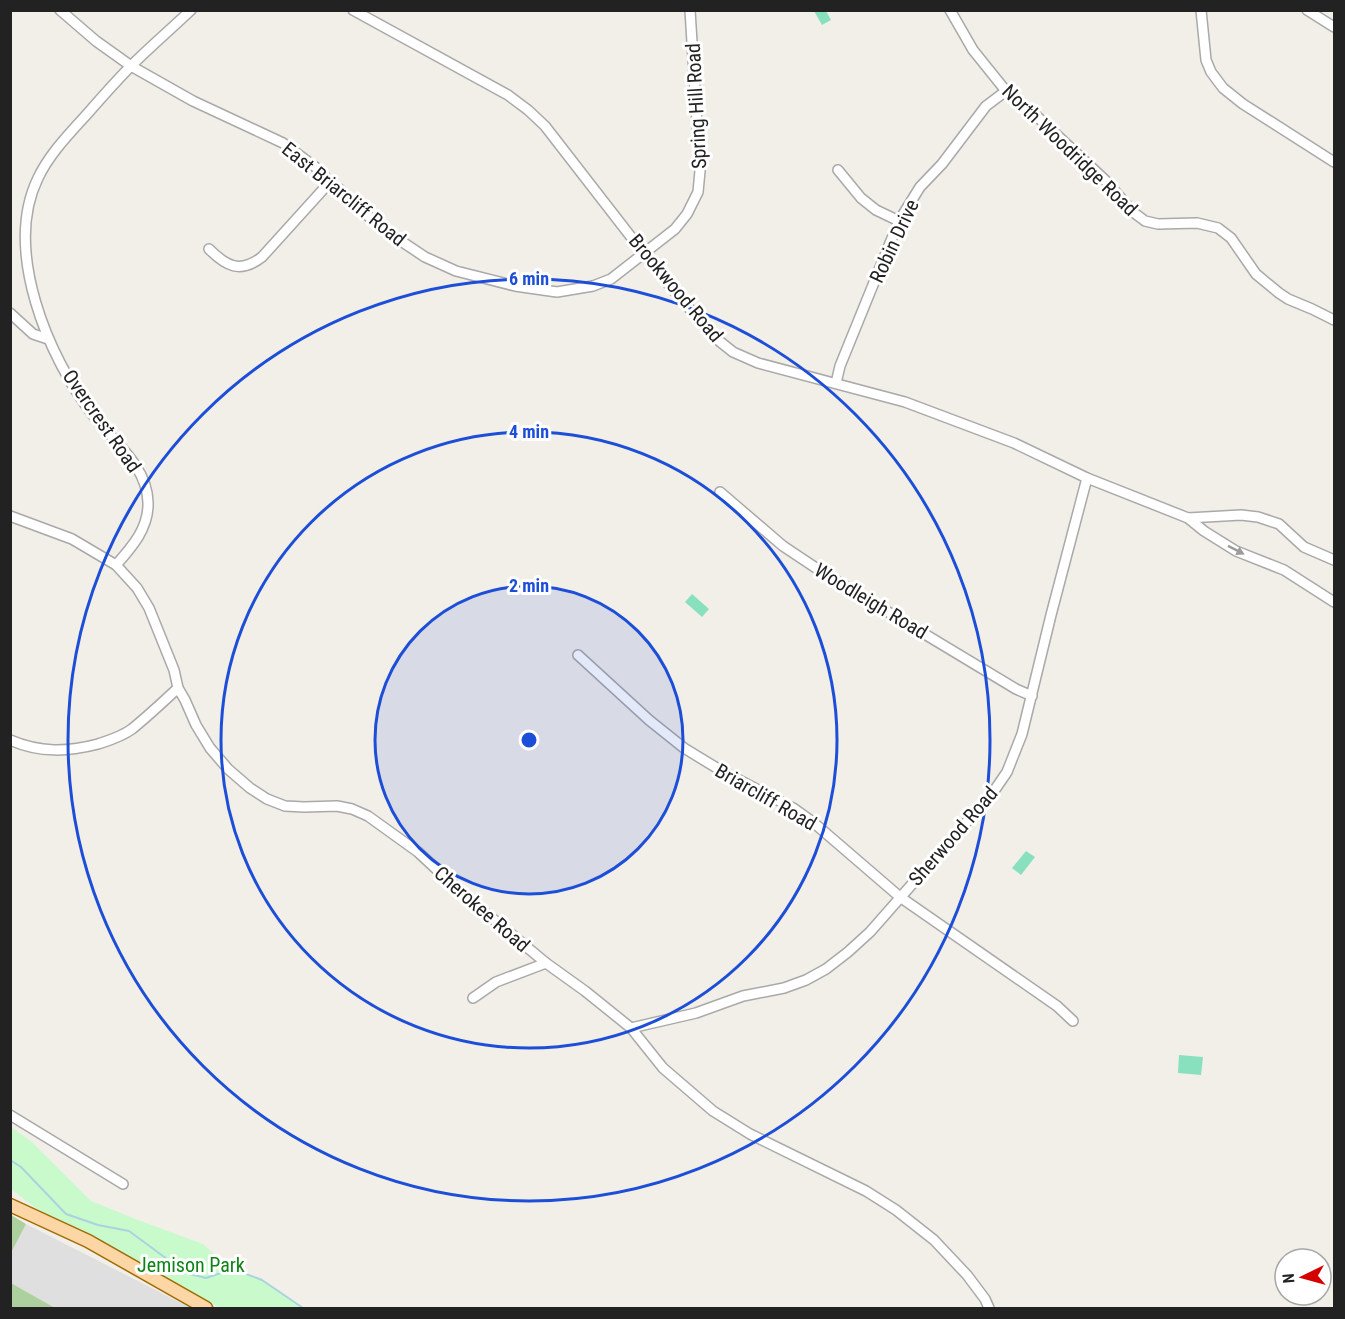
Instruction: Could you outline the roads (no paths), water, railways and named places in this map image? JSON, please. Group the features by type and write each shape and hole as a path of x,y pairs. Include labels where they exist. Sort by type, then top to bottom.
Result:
{"main road":[{"path":"10,1205 88,1241 206,1308"}],"street":[{"name":"East Briarcliff Road","path":"60,10 96,41 131,66 193,101 283,143 322,172 329,183 338,188 380,227 425,257 456,271 515,286 557,292 593,286 611,279 645,253"},
{"name":"Overcrest Road","path":"116,565 136,542 144,526 148,503 146,488 137,466 79,395 48,339 30,282 25,239 27,209 38,178 57,147 131,66 191,10"},
{"name":"Brookwood Road","path":"353,10 508,95 528,110 545,126 659,273 713,336 733,352 758,363 905,402 1014,442 1087,478 1188,518"},
{"name":"Spring Hill Road","path":"645,253 675,229 687,214 698,192 700,166 690,10"},
{"name":"North Woodridge Road","path":"950,10 973,50 1006,91 1029,109 1106,181 1133,212 1145,221 1158,224 1197,223 1218,228 1231,238 1256,274 1279,293 1335,320"},
{"path":"1201,10 1206,60 1211,72 1223,88 1243,104 1335,162"},
{"path":"1307,10 1335,27"},
{"name":"Robin Drive","path":"836,383 840,366 899,221 920,187 942,164 986,106 1006,91"},
{"path":"838,170 861,198 876,210 899,221"},
{"path":"209,249 228,265 238,267 254,264 329,183"},
{"path":"10,313 33,334 48,339"},
{"name":"Sherwood Road","path":"631,1028 696,1012 743,996 784,988 826,969 870,932 994,791 1007,772 1022,734 1087,478"},
{"name":"Woodleigh Road","path":"720,492 783,546 825,574 1016,689 1032,696"},
{"path":"1188,518 1241,515 1258,517 1279,524 1304,548 1335,560"},
{"name":"Cherokee Road","path":"10,516 72,539 116,565 137,588 149,608 174,670 178,688 196,725 210,748 228,769 250,788 267,799 285,806 337,806 368,816 418,852 462,893 546,963 631,1028 663,1068 713,1111 750,1134 866,1191 896,1210 934,1240 968,1275 989,1308"},
{"path":"1188,518 1236,551 1284,570 1335,602"},
{"name":"Briarcliff Road","path":"578,655 684,748 720,770 794,808 900,897 1058,1006 1073,1021"},
{"path":"10,740 22,745 53,751 78,749 116,739 131,729 178,688"},
{"path":"473,998 496,981 546,963"},
{"path":"10,1116 123,1184"}],"waterway":[{"path":"10,1160 21,1167 66,1214 98,1225 129,1231 186,1273 206,1278 233,1269 262,1280 303,1308"}],"park label":[{"name":"Jemison Park","path":"191,1265"}]}
